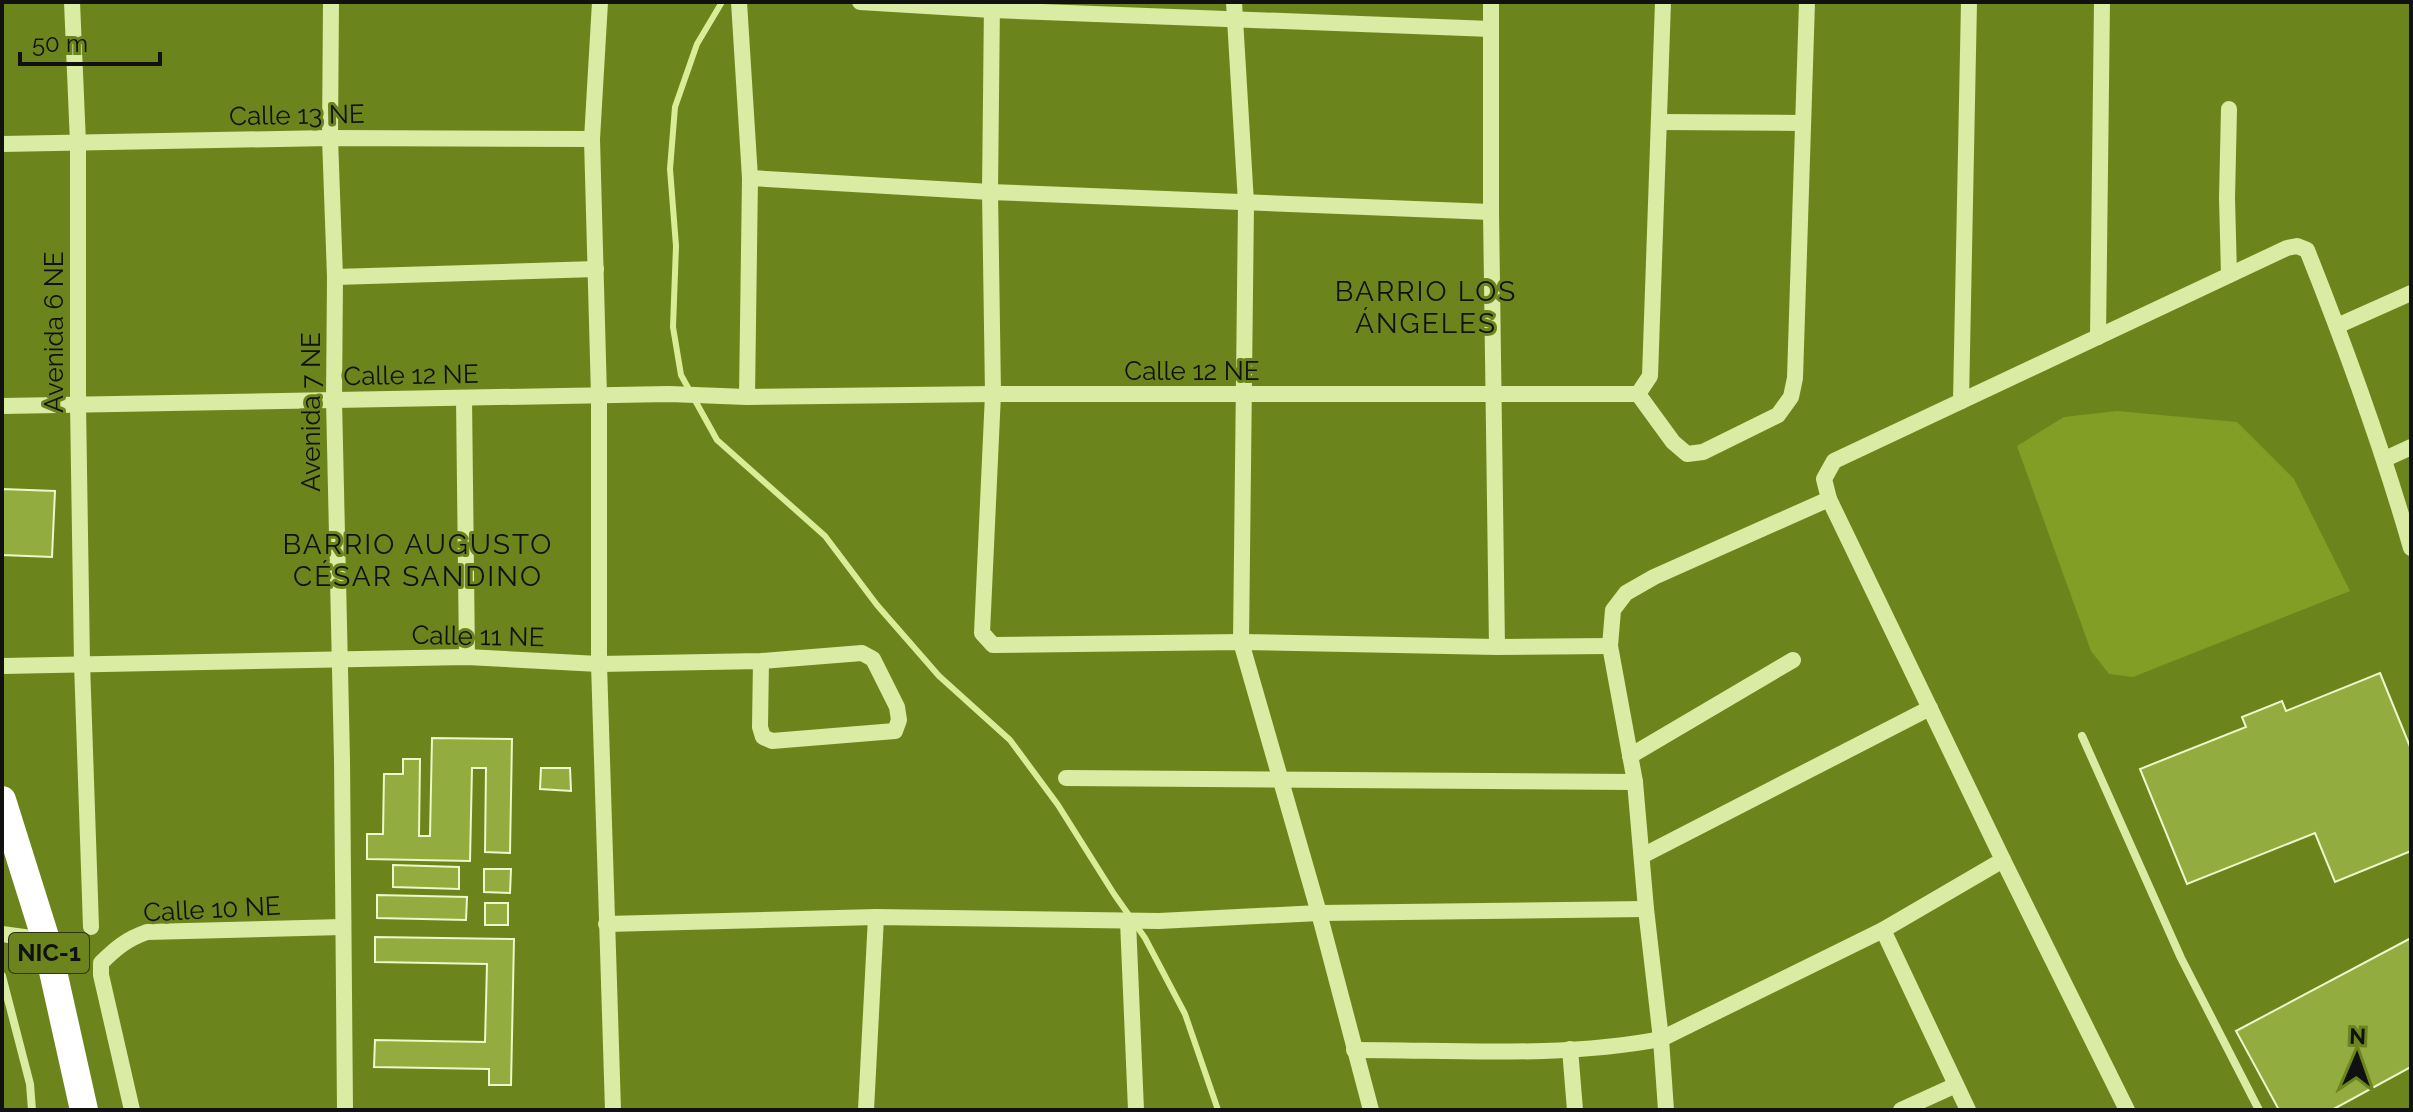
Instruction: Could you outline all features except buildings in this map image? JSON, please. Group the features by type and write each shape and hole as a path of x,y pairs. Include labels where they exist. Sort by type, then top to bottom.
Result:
{"highway":[{"name":"NIC-1","path":"2,800 46,940 84,1110"}],"street":[{"name":"Avenida 6 NE","path":"72,2 78,143 82,663 91,927"},
{"name":"Avenida 7 NE","path":"331,2 330,138 335,277 334,400 342,759 345,1110"},
{"path":"600,2 592,139 599,396 599,664 613,1110"},
{"path":"739,2 750,178 747,397"},
{"path":"860,2 1234,10 1491,29"},
{"path":"1491,2 1497,647"},
{"path":"1663,2 1650,376 1638,394 1673,442 1687,454 1703,452 1778,415 1791,397 1795,378 1807,2"},
{"path":"1961,401 1969,2"},
{"path":"2098,337 2102,2"},
{"path":"992,6 990,192 993,394 982,633 987,641 993,645 1241,642 1610,646"},
{"path":"1234,10 1246,203 1241,642 1319,913 1371,1110"},
{"path":"2229,109 2229,275"},
{"path":"1660,122 1802,123"},
{"name":"Calle 13 NE","path":"2,144 330,138 592,139"},
{"path":"750,178 990,192 1491,212"},
{"path":"2127,1110 1829,499 1824,479 1834,461 2297,246 2307,250 2337,326 2385,459 2411,548"},
{"path":"335,277 596,269"},
{"path":"2337,326 2411,293"},
{"name":"Calle 12 NE","path":"2,406 669,394 747,397 1638,394"},
{"path":"464,398 467,657"},
{"path":"2385,459 2411,447"},
{"path":"1666,1110 1635,782 1610,646 1613,610 1626,593 1654,577 1829,499"},
{"name":"Calle 11 NE","path":"2,666 467,657 599,664 761,661 862,653 873,659 897,707 899,720 895,731 772,741 763,737 760,727 761,661"},
{"path":"1630,756 1793,660"},
{"path":"1642,856 1930,708"},
{"path":"1066,778 1635,782"},
{"path":"1354,1050 1570,1049 1629,1045 1661,1039 1883,930 2003,860"},
{"path":"606,924 876,917 1159,921 1319,913 1646,909"},
{"path":"866,1110 876,917"},
{"path":"1128,921 1136,1110"},
{"name":"Calle 10 NE","path":"132,1110 101,975 101,963 114,950 126,940 147,932 343,927"},
{"path":"1883,930 1968,1110"},
{"path":"2,934 46,940"},
{"path":"1570,1049 1575,1110"},
{"path":"1901,1110 1956,1085"}],"lane":[{"path":"2082,736 2181,958 2259,1110"},
{"path":"2,976 30,1084 32,1110"}],"green space":[{"path":"2117,411 2237,422 2294,479 2350,591 2133,677 2109,674 2091,651 2017,446 2064,417"}],"waterway":[{"path":"722,2 697,44 675,107 670,169 676,246 673,327 681,375 717,440 825,536 877,605 939,676 1010,740 1058,805 1145,938 1185,1014 1218,1110"}],"district":[{"name":"BARRIO LOS ÁNGELES","path":"1426,307"},
{"name":"BARRIO AUGUSTO CÉSAR SANDINO","path":"418,560"}]}
